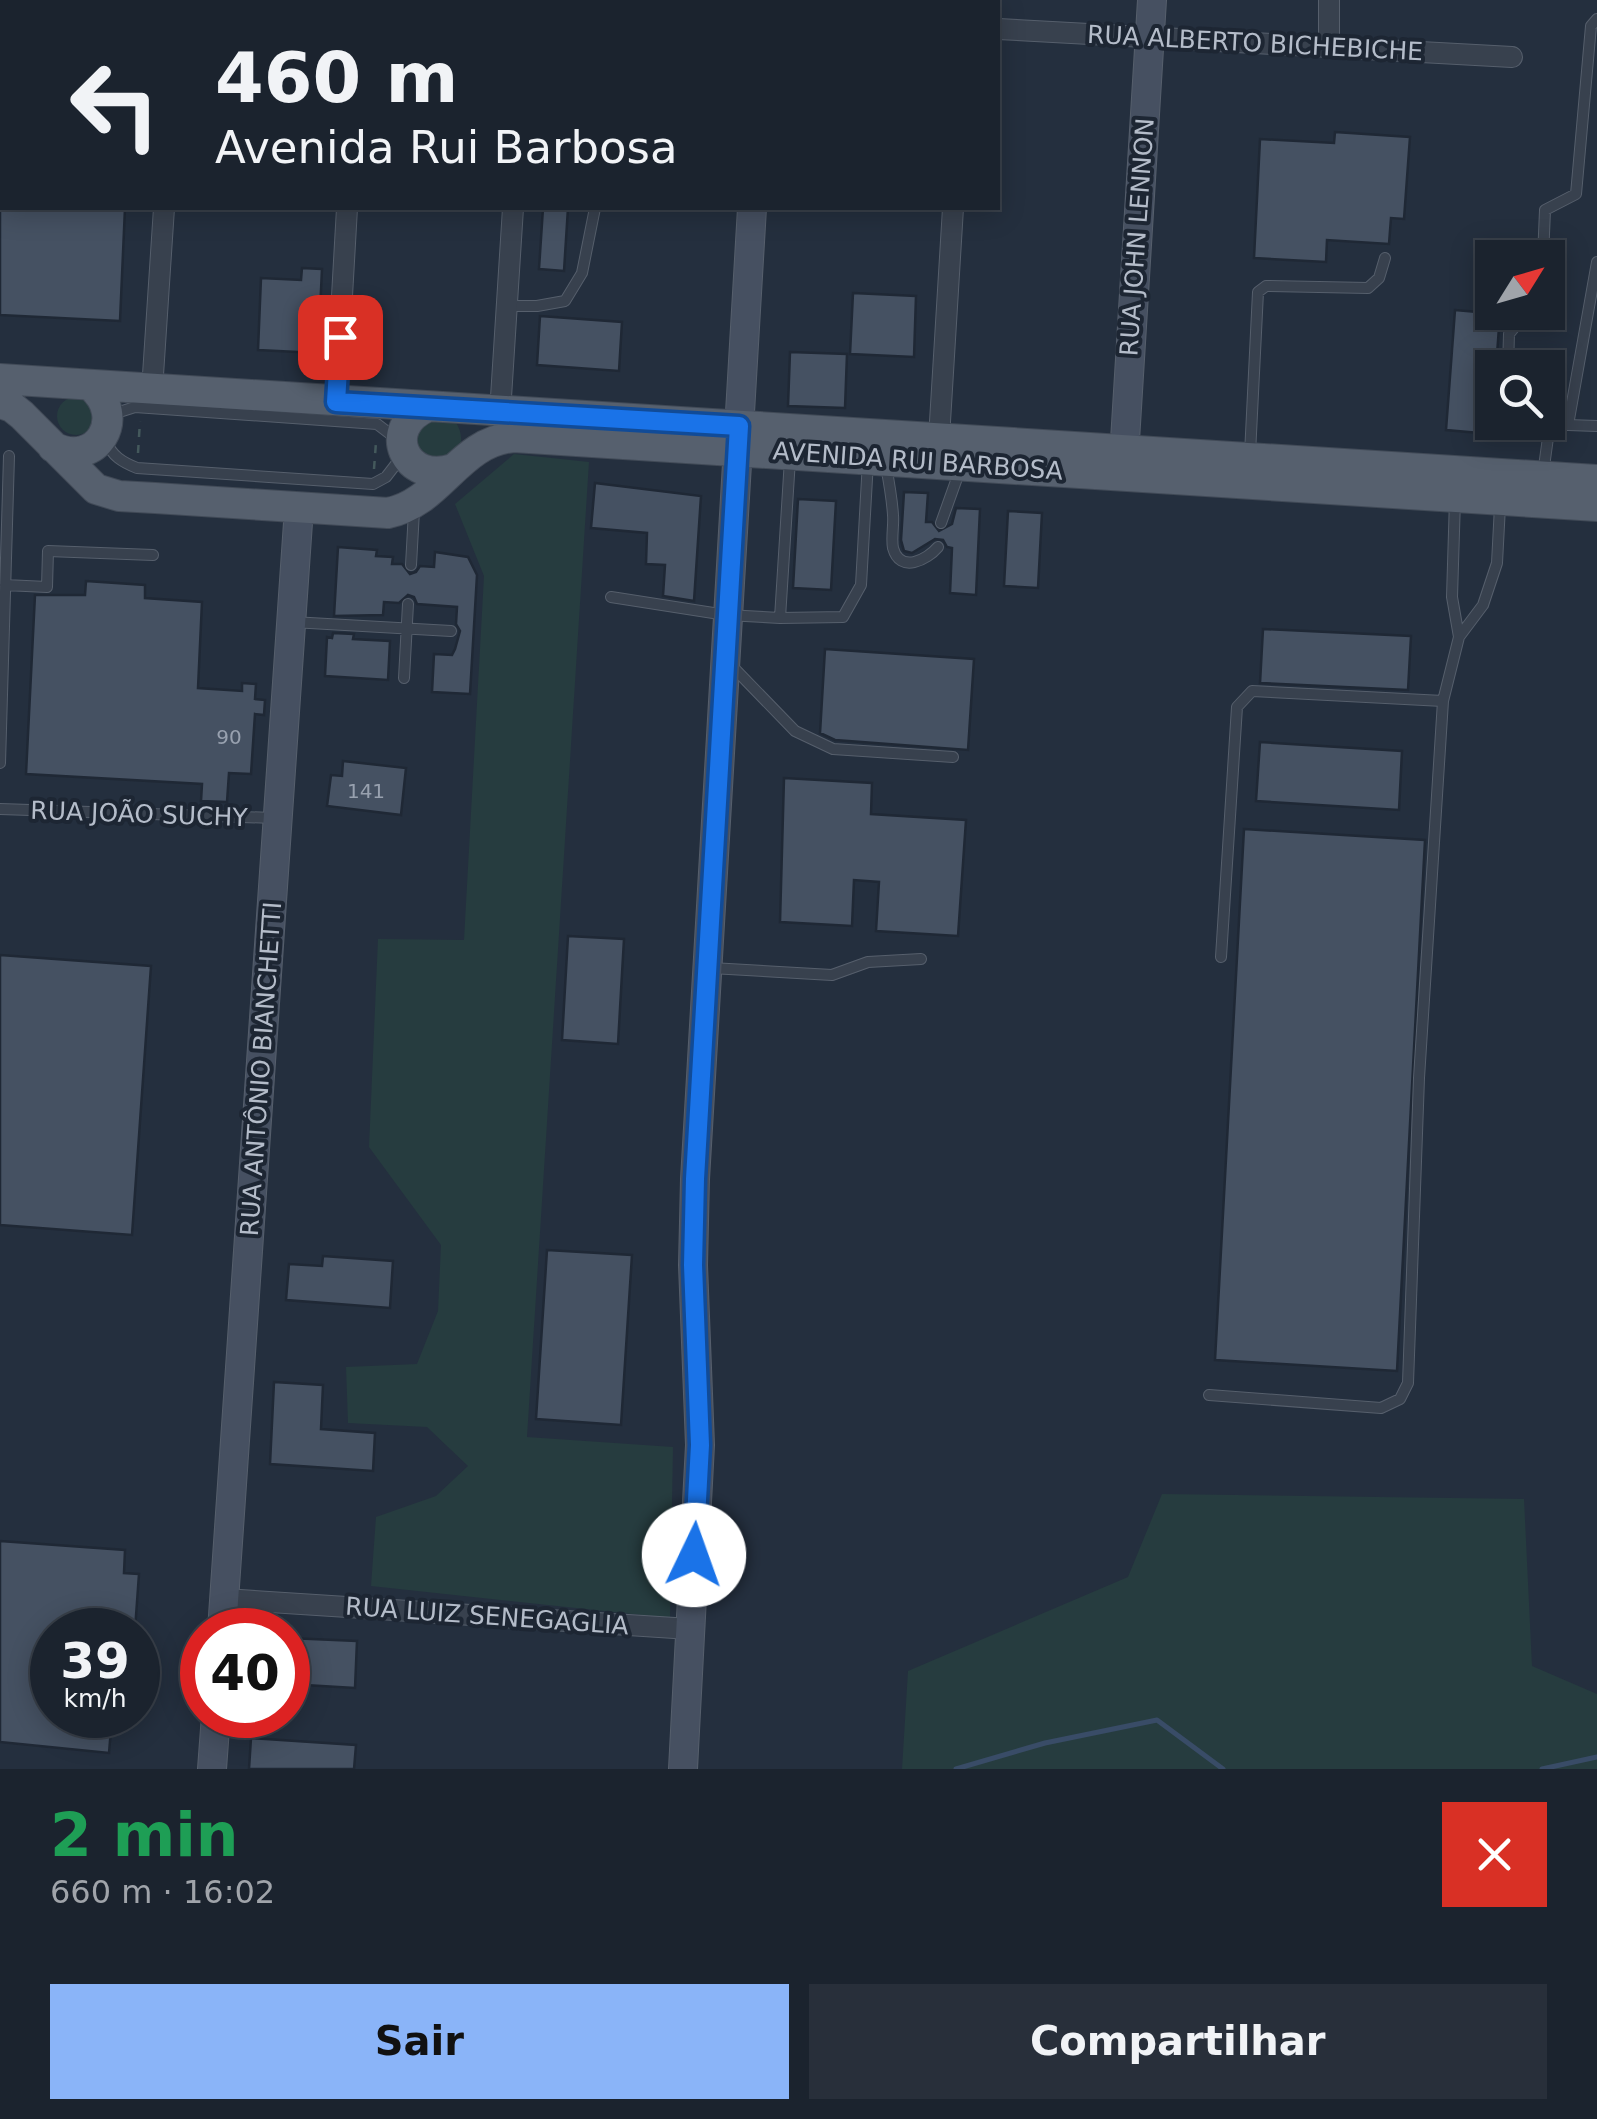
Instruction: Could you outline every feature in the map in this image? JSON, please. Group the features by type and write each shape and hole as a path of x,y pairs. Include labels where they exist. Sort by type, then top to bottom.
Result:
{"main road":[{"name":"AVENIDA RUI BARBOSA","path":"0,380 500,412 738,438 791,453 962,465 1250,458 1597,480"},
{"path":"76,384 100,394 106,426 90,449 71,453 47,442 37,420 39,404 48,391 76,384"},
{"path":"0,403 12,406 86,481 107,494 388,512 414,503"},
{"path":"436,407 458,414 469,442 459,462 440,473 425,472 394,445 407,421 436,407"},
{"name":"AVENIDA RUI BARBOSA","path":"414,503 459,462 496,438 939,438 1455,497 1597,506"}],"street":[{"name":"RUA JOHN LENNON","path":"1123,462 1152,0"},
{"path":"1328,46 1329,0"},
{"name":"RUA ALBERTO BICHEBICHE","path":"1000,29 1512,57"},
{"path":"152,390 164,210"},
{"path":"336,402 347,210"},
{"path":"500,412 513,210"},
{"path":"683,1769 700,1445 693,1224 752,210"},
{"path":"939,438 953,210"},
{"name":"RUA ANTÔNIO BIANCHETTI","path":"223,1608 299,508"},
{"name":"RUA LUIZ SENEGAGLIA","path":"224,1599 690,1629"},
{"path":"212,1769 214,1738"}],"lane":[{"path":"1544,240 1545,210 1576,194 1591,26 1597,19"},
{"path":"507,306 565,301 582,273 596,210"},
{"path":"1250,458 1258,292 1266,286 1368,288 1379,278 1385,258"},
{"path":"1568,425 1597,262"},
{"path":"135,407 377,424 394,445 397,466 373,484 137,468 110,451 106,426 135,407"},
{"path":"1565,425 1597,426"},
{"path":"1543,477 1547,440"},
{"path":"780,618 791,453"},
{"path":"0,763 10,456"},
{"path":"610,597 726,615 843,617 862,585 877,459"},
{"path":"877,459 898,514 893,548 898,558 921,562 938,547"},
{"path":"927,515 942,519 962,465"},
{"path":"1455,497 1452,598 1459,637"},
{"path":"1209,1395 1382,1408 1400,1398 1408,1383 1420,1078 1443,701 1459,637 1483,605 1497,563 1500,500"},
{"path":"411,565 414,503"},
{"path":"6,585 46,587 48,551 153,555"},
{"path":"404,678 408,604"},
{"path":"291,622 451,632"},
{"path":"724,658 794,731 833,748 953,757"},
{"path":"1221,957 1237,707 1244,696 1252,691 1443,701"},
{"name":"RUA JOÃO SUCHY","path":"0,808 278,818"},
{"path":"705,968 832,975 868,962 921,959"}],"path":[{"path":"137,461 140,419"},
{"path":"374,476 394,445"}],"green space":[{"path":"76,397 89,403 95,416 89,429 76,435 63,429 57,416 63,403"},
{"path":"425,416 455,421 461,440 453,459 423,461 412,433"},
{"path":"514,454 589,462 527,1437 673,1447 670,1618 371,1586 376,1517 436,1496 468,1466 427,1427 348,1423 346,1367 417,1364 438,1311 441,1245 369,1147 378,939 464,940 484,576 455,504"},
{"path":"1162,1494 1524,1499 1532,1666 1597,1694 1597,1769 902,1769 908,1671 1128,1577"}],"building":[{"path":"1335,132 1410,137 1404,219 1391,218 1389,244 1327,240 1326,262 1254,258 1260,139 1334,143"},
{"path":"0,210 125,210 120,321 0,315"},
{"path":"543,210 568,210 564,271 539,269"},
{"path":"302,268 322,269 318,353 258,350 261,278 301,280"},
{"path":"853,293 916,296 914,357 850,354"},
{"path":"1455,310 1475,312 1475,330 1499,330 1497,350 1475,350 1475,433 1446,430"},
{"path":"540,316 622,322 619,371 537,365"},
{"path":"790,352 847,354 845,408 788,406"},
{"path":"595,483 701,496 694,601 663,596 665,565 646,564 647,533 591,528"},
{"path":"904,492 928,493 926,522 932,522 939,531 952,524 956,508 980,509 976,595 950,593 952,548 943,540 935,539 912,553 904,551"},
{"path":"798,499 836,501 831,590 793,588"},
{"path":"1008,511 1042,513 1038,588 1004,586"},
{"path":"338,547 377,550 376,556 393,557 392,564 402,564 410,574 420,566 434,567 435,552 468,557 477,575 470,694 432,692 434,654 452,655 455,649 460,631 456,624 457,607 417,604 408,595 399,603 384,602 383,615 334,616"},
{"path":"86,581 145,585 145,598 202,602 198,688 242,691 242,683 256,684 255,699 265,700 264,715 255,714 251,774 229,773 227,802 201,801 202,784 26,774 35,595 85,595"},
{"path":"1263,629 1411,636 1408,690 1260,683"},
{"path":"333,633 354,634 353,639 390,641 388,680 325,676 327,637 332,638"},
{"path":"825,649 974,659 968,750 835,740 820,733"},
{"path":"1260,742 1402,751 1399,810 1256,801"},
{"path":"343,761 406,768 401,815 327,806 331,775 342,776"},
{"path":"784,778 872,783 871,814 966,820 958,936 876,931 879,882 854,880 852,926 780,922"},
{"path":"1244,829 1425,840 1397,1371 1215,1360"},
{"path":"568,936 624,939 618,1044 562,1040"},
{"path":"0,955 151,966 132,1235 0,1225"},
{"path":"547,1250 632,1255 621,1425 536,1419"},
{"path":"323,1256 393,1261 390,1308 286,1300 289,1264 322,1266"},
{"path":"274,1382 323,1385 321,1429 375,1433 373,1471 270,1464"},
{"path":"0,1541 125,1550 124,1573 139,1574 137,1608 30,1608 30,1738 110,1738 109,1753 0,1742"},
{"path":"310,1639 357,1641 355,1688 310,1685"},
{"path":"251,1738 356,1745 354,1769 249,1769"}],"waterway":[{"path":"956,1769 1045,1743 1157,1720 1223,1769"},
{"path":"1542,1769 1597,1757"}],"route":[{"path":"340,337 336,402 739,426 695,1179 693,1265 700,1445 694,1555"}]}
